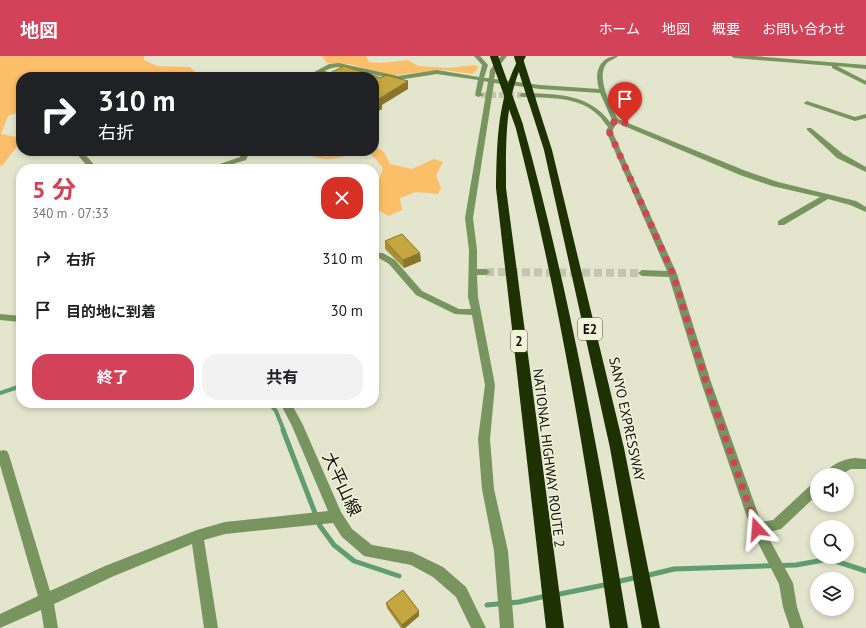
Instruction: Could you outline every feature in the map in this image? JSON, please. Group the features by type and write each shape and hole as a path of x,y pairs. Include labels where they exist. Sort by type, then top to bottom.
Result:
{"highway":[{"name":"E2","path":"494,56 519,125 552,255 592,455 619,628"},
{"name":"SANYO EXPRESSWAY","path":"518,56 527,97 548,150 570,242 617,448 651,628"},
{"name":"NATIONAL HIGHWAY ROUTE 2","path":"523,56 509,83 503,115 501,188 555,628"}],"street":[{"path":"477,56 485,64 486,80 469,218 473,250 473,297 490,385 484,439 488,489 501,551 507,624"},
{"path":"481,95 478,95 486,80 504,56"},
{"path":"615,56 603,62 599,69 603,91 613,124 609,131 673,274 706,382 757,529 786,583 790,607 797,628"},
{"path":"734,56 866,67"},
{"path":"807,56 819,64"},
{"path":"318,72 331,65 339,64 373,72"},
{"path":"829,64 866,83"},
{"path":"379,73 398,78 437,72 509,83 603,91"},
{"path":"527,97 540,96 580,102 598,111 613,124 775,184 853,203 866,210"},
{"path":"807,103 855,119 866,116"},
{"path":"809,129 840,156 866,170"},
{"path":"82,156 90,164"},
{"path":"224,164 243,158 244,156"},
{"path":"781,223 828,196"},
{"path":"379,255 392,262 419,293 458,312 476,312"},
{"path":"473,272 486,272"},
{"path":"642,273 673,274"},
{"path":"0,317 16,319"},
{"name":"大平山線","path":"287,408 297,425 330,517 369,551 412,559 438,572 461,592 478,628"},
{"path":"3,455 46,600 51,628"},
{"path":"840,468 852,462 866,464"},
{"path":"757,529 776,525 810,493"},
{"path":"0,621 110,571 197,536 225,528 330,517"},
{"path":"197,536 211,628"}],"shaded area":[{"path":"0,56 144,56 144,60 157,66 190,67 195,72 16,72 16,113 8,116 1,134 16,137 16,148 3,165 0,166"},
{"path":"322,56 366,56 369,62 381,63 408,60 418,66 449,68 474,65 479,67 473,74 443,70 396,75 385,74 349,64 327,63"},
{"path":"379,149 384,152 390,164 412,169 434,159 443,162 436,176 441,188 438,194 416,192 400,198 402,210 388,216 379,210 379,180 383,168 372,156 379,156"},
{"path":"312,156 344,156 326,159"}],"building":[{"path":"344,66 362,72 332,72"},
{"path":"386,75 408,81 379,99 379,77 381,78"},
{"path":"402,234 420,253 403,260 385,241"},
{"path":"403,590 419,611 402,625 386,603"}],"waterway":[{"path":"0,393 16,388"},
{"path":"273,408 284,431"},
{"path":"283,430 320,526 334,545 354,561 399,576"},
{"path":"645,576 674,569 796,565 829,559 866,571"},
{"path":"616,582 638,577"},
{"path":"555,595 609,584"},
{"path":"487,605 519,602 546,596"}],"tunnel":[{"path":"481,95 522,95"},
{"path":"486,272 642,273"}],"route":[{"path":"625,123 615,120 609,131 673,274 706,382 757,529"}]}
